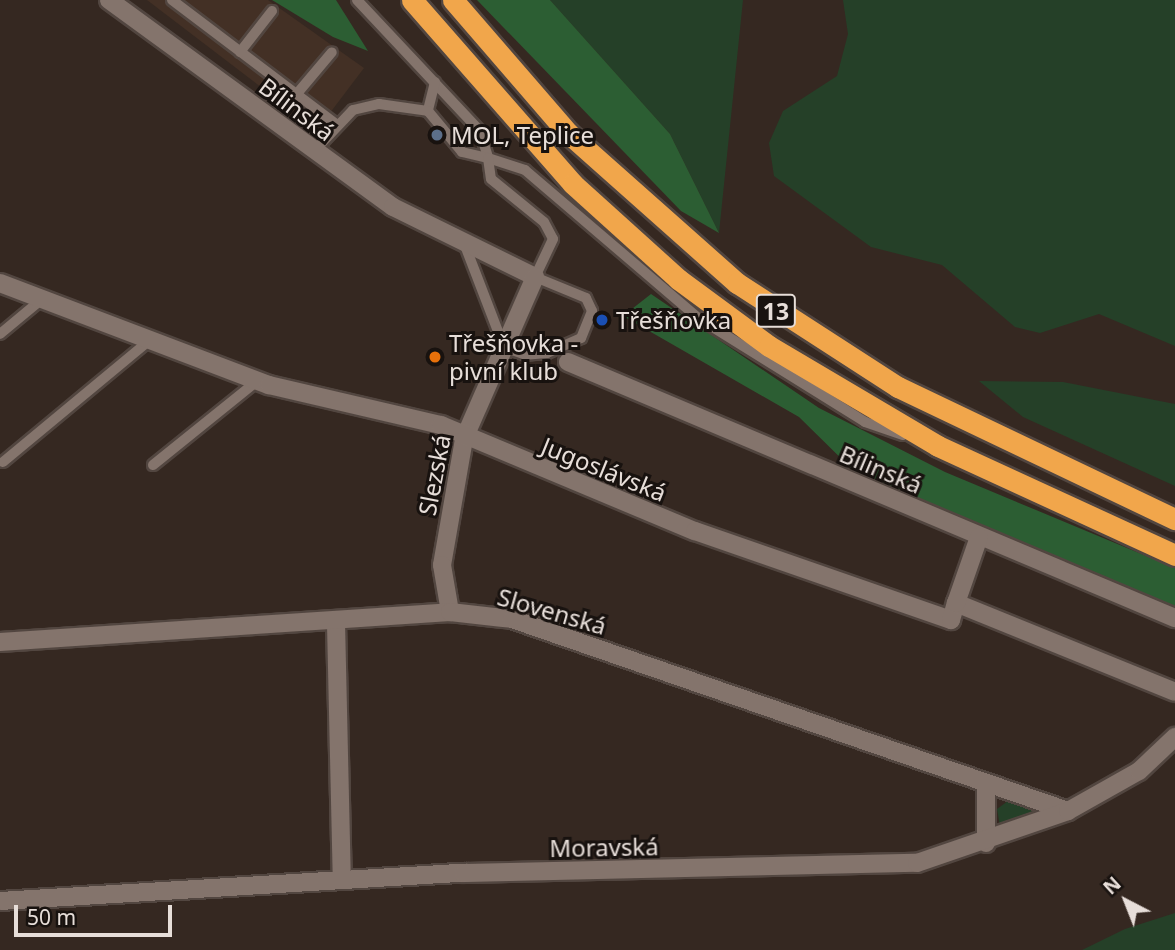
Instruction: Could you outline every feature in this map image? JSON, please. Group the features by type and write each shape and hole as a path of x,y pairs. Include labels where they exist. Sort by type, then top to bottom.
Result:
{"highway":[{"name":"13","path":"412,0 565,175 678,279 769,346 938,446 1175,555"},
{"name":"13","path":"453,0 568,133 737,283 898,387 1175,519"}],"street":[{"name":"Bílinská","path":"109,0 313,152 393,207 536,277"},
{"name":"Slezská","path":"450,612 442,565 464,439 536,277"},
{"name":"Jugoslávská","path":"0,283 257,381 441,425 464,439 695,531 951,620 956,603"},
{"name":"Bílinská","path":"569,362 1175,618"},
{"path":"979,537 956,603 1175,692"},
{"name":"Slovenská","path":"0,642 336,623 450,612 512,620 1068,811"},
{"path":"336,623 342,879"},
{"name":"Moravská","path":"0,901 342,879 857,869 917,863 986,843 1068,811 1139,771 1175,737"},
{"path":"986,783 986,843"}],"lane":[{"path":"172,0 295,96 336,124"},
{"path":"358,0 480,131 491,179 544,222 553,239 536,277"},
{"path":"240,52 272,12"},
{"path":"295,96 332,52"},
{"path":"428,111 435,82"},
{"path":"313,152 336,124 379,104 428,111 462,152 525,170 656,285 740,345 865,422 938,446"},
{"path":"464,243 504,347"},
{"name":"Bílinská","path":"504,347 526,355 547,353 569,346 588,327 592,311 586,298 536,277"},
{"path":"0,334 42,299"},
{"path":"4,462 150,340"},
{"path":"153,465 257,381"}],"shaded area":[{"path":"147,0 268,0 364,68 317,130"}],"green space":[{"path":"272,0 336,0 368,51 333,37"},
{"path":"477,0 550,0 670,134 719,233 681,211"},
{"path":"550,0 743,0 719,233 670,134"},
{"path":"843,0 1175,0 1175,346 1099,314 1040,333 1015,327 942,265 871,247 774,176 769,143 783,111 837,76 848,34"},
{"path":"651,294 819,408 945,472 1175,568 1175,612 861,478 799,417 623,316"},
{"path":"979,381 1063,382 1175,404 1175,486 1023,417"},
{"path":"1012,798 1034,806 1036,817 1000,826 997,809"},
{"path":"1175,913 1175,950 1082,950 1125,929"}],"place":[{"name":"MOL, Teplice","path":"437,135"},
{"name":"Třešňovka","path":"602,320"},
{"name":"Třešňovka - pivní klub","path":"435,357"}]}
